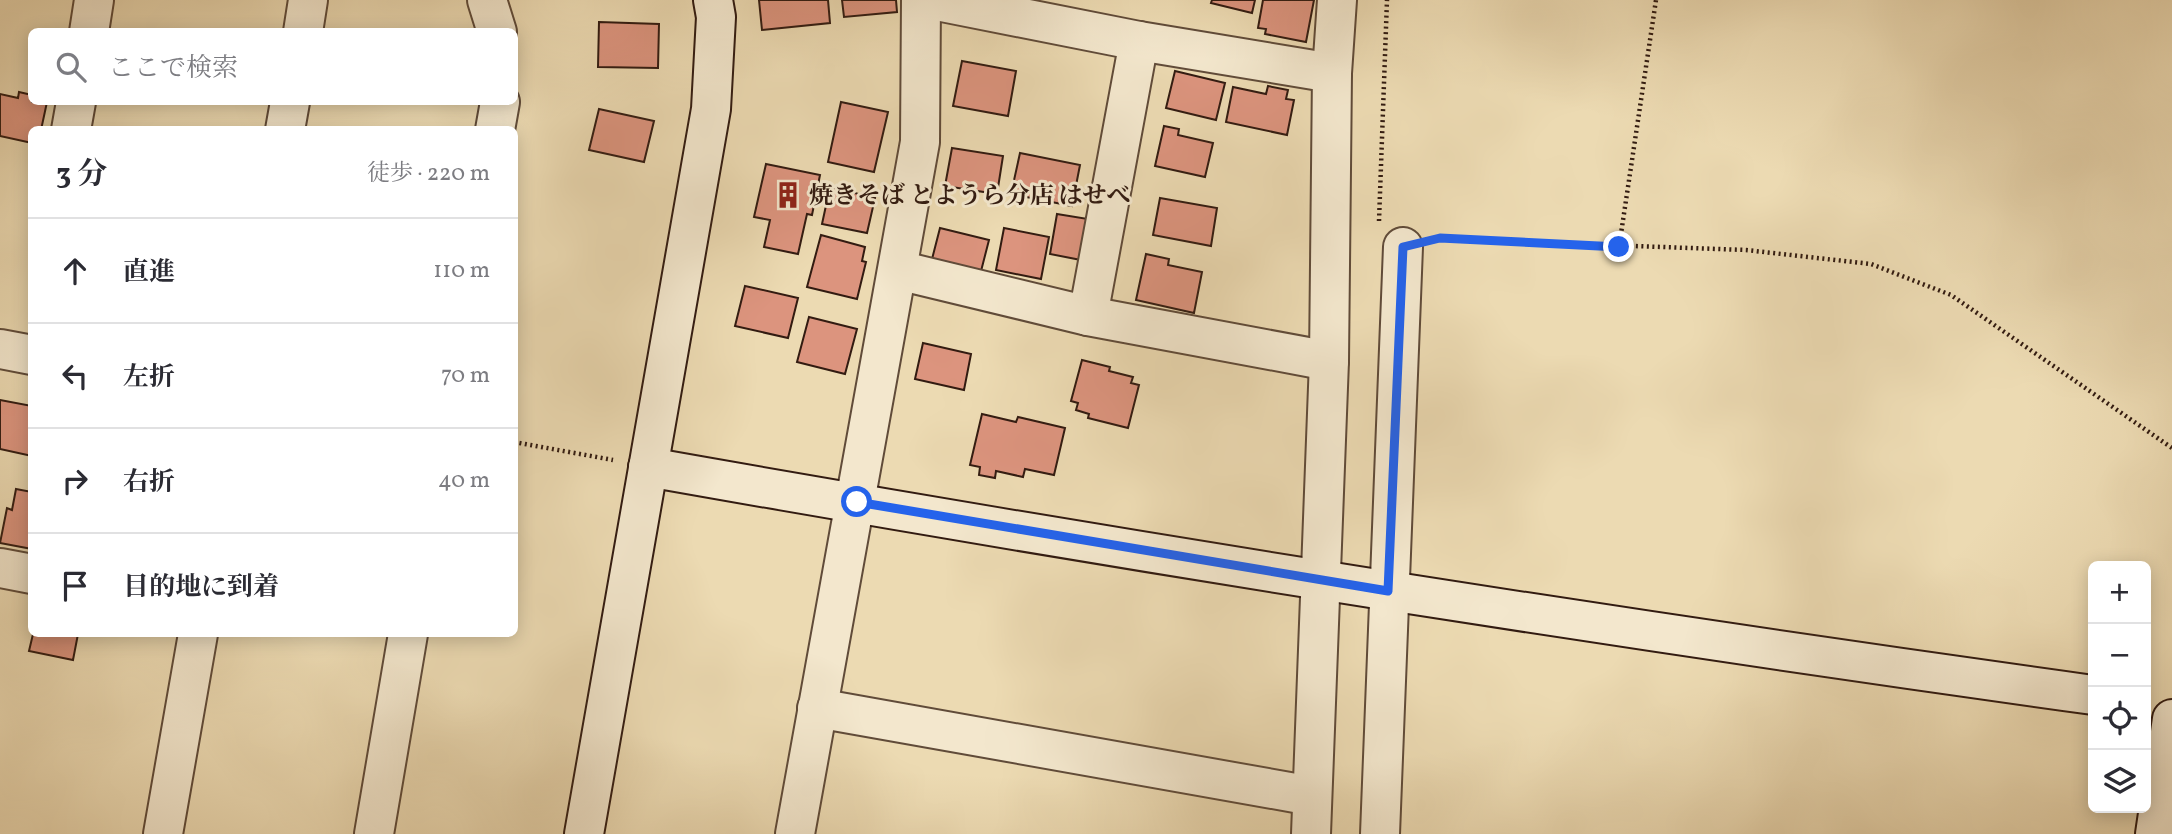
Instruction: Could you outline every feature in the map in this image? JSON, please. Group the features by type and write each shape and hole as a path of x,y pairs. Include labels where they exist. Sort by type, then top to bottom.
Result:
{"street":[{"path":"90,28 94,0"},
{"path":"304,28 308,0"},
{"path":"487,0 496,28"},
{"path":"584,834 711,109 716,18 713,0"},
{"path":"795,834 920,142 921,0"},
{"path":"932,0 1139,41 1332,72"},
{"path":"1311,834 1329,360 1332,72 1337,0"},
{"path":"1088,316 1139,41"},
{"path":"72,126 75,105"},
{"path":"286,126 289,105"},
{"path":"496,126 499,105"},
{"path":"1380,834 1403,247"},
{"path":"898,270 1088,316 1329,360"},
{"path":"648,467 1388,591 1784,652 2088,694"},
{"path":"0,569 28,572"},
{"path":"163,834 197,637"},
{"path":"374,834 407,637"},
{"path":"2151,703 2172,706"},
{"path":"817,708 1312,796"},
{"path":"2155,834 2172,719"}],"path":[{"path":"1619,247 1656,0"},
{"path":"1403,247 1440,238 1746,250 1871,264 1951,295 2172,448"},
{"path":"518,443 648,467"}],"building":[{"path":"759,0 828,0 830,23 762,30"},
{"path":"842,0 896,0 897,12 844,17"},
{"path":"1212,0 1255,0 1252,13 1211,3"},
{"path":"1263,0 1314,0 1306,42 1265,34 1266,29 1258,28"},
{"path":"599,22 659,24 658,68 598,67"},
{"path":"962,61 1016,71 1008,116 953,106"},
{"path":"1175,71 1225,83 1216,120 1166,108"},
{"path":"1268,86 1288,90 1286,99 1294,100 1287,135 1226,122 1233,87 1266,94"},
{"path":"19,92 28,94 28,105 46,105 42,126 28,126 28,142 0,136 0,94 18,98"},
{"path":"841,102 888,112 874,172 828,162"},
{"path":"599,109 654,121 644,162 589,150"},
{"path":"1164,126 1179,129 1178,135 1213,143 1205,177 1155,166"},
{"path":"952,148 1003,156 997,194 945,186"},
{"path":"1020,153 1080,165 1072,206 1011,194"},
{"name":"焼きそば とようら分店 はせべ","path":"766,164 820,175 812,215 807,214 798,254 764,247 770,220 754,217"},
{"path":"830,187 875,198 867,233 822,224"},
{"path":"1160,198 1217,208 1211,246 1153,235"},
{"path":"1057,214 1088,219 1081,260 1050,254"},
{"path":"940,228 989,240 980,275 931,263"},
{"path":"1004,228 1049,237 1041,279 996,270"},
{"path":"821,235 865,247 862,261 866,262 857,299 807,287"},
{"path":"1146,254 1169,259 1168,265 1202,272 1194,313 1136,300"},
{"path":"745,286 798,298 788,338 735,326"},
{"path":"809,317 857,329 845,374 797,362"},
{"path":"923,343 971,354 964,390 915,379"},
{"path":"1082,360 1110,367 1109,371 1133,377 1131,383 1139,385 1128,428 1088,418 1089,414 1076,410 1078,403 1071,401"},
{"path":"0,400 28,405 28,455 0,449"},
{"path":"982,414 1016,422 1018,417 1065,428 1054,475 1025,469 1023,477 996,471 995,478 979,475 980,467 970,465"},
{"path":"16,489 28,491 28,548 0,543 7,508 12,510"},
{"path":"32,637 77,637 73,660 29,651"}],"place":[{"name":"焼きそば とようら分店 はせべ","path":"788,195"}],"route":[{"path":"857,502 1388,591 1403,247 1440,238 1619,247"}]}
